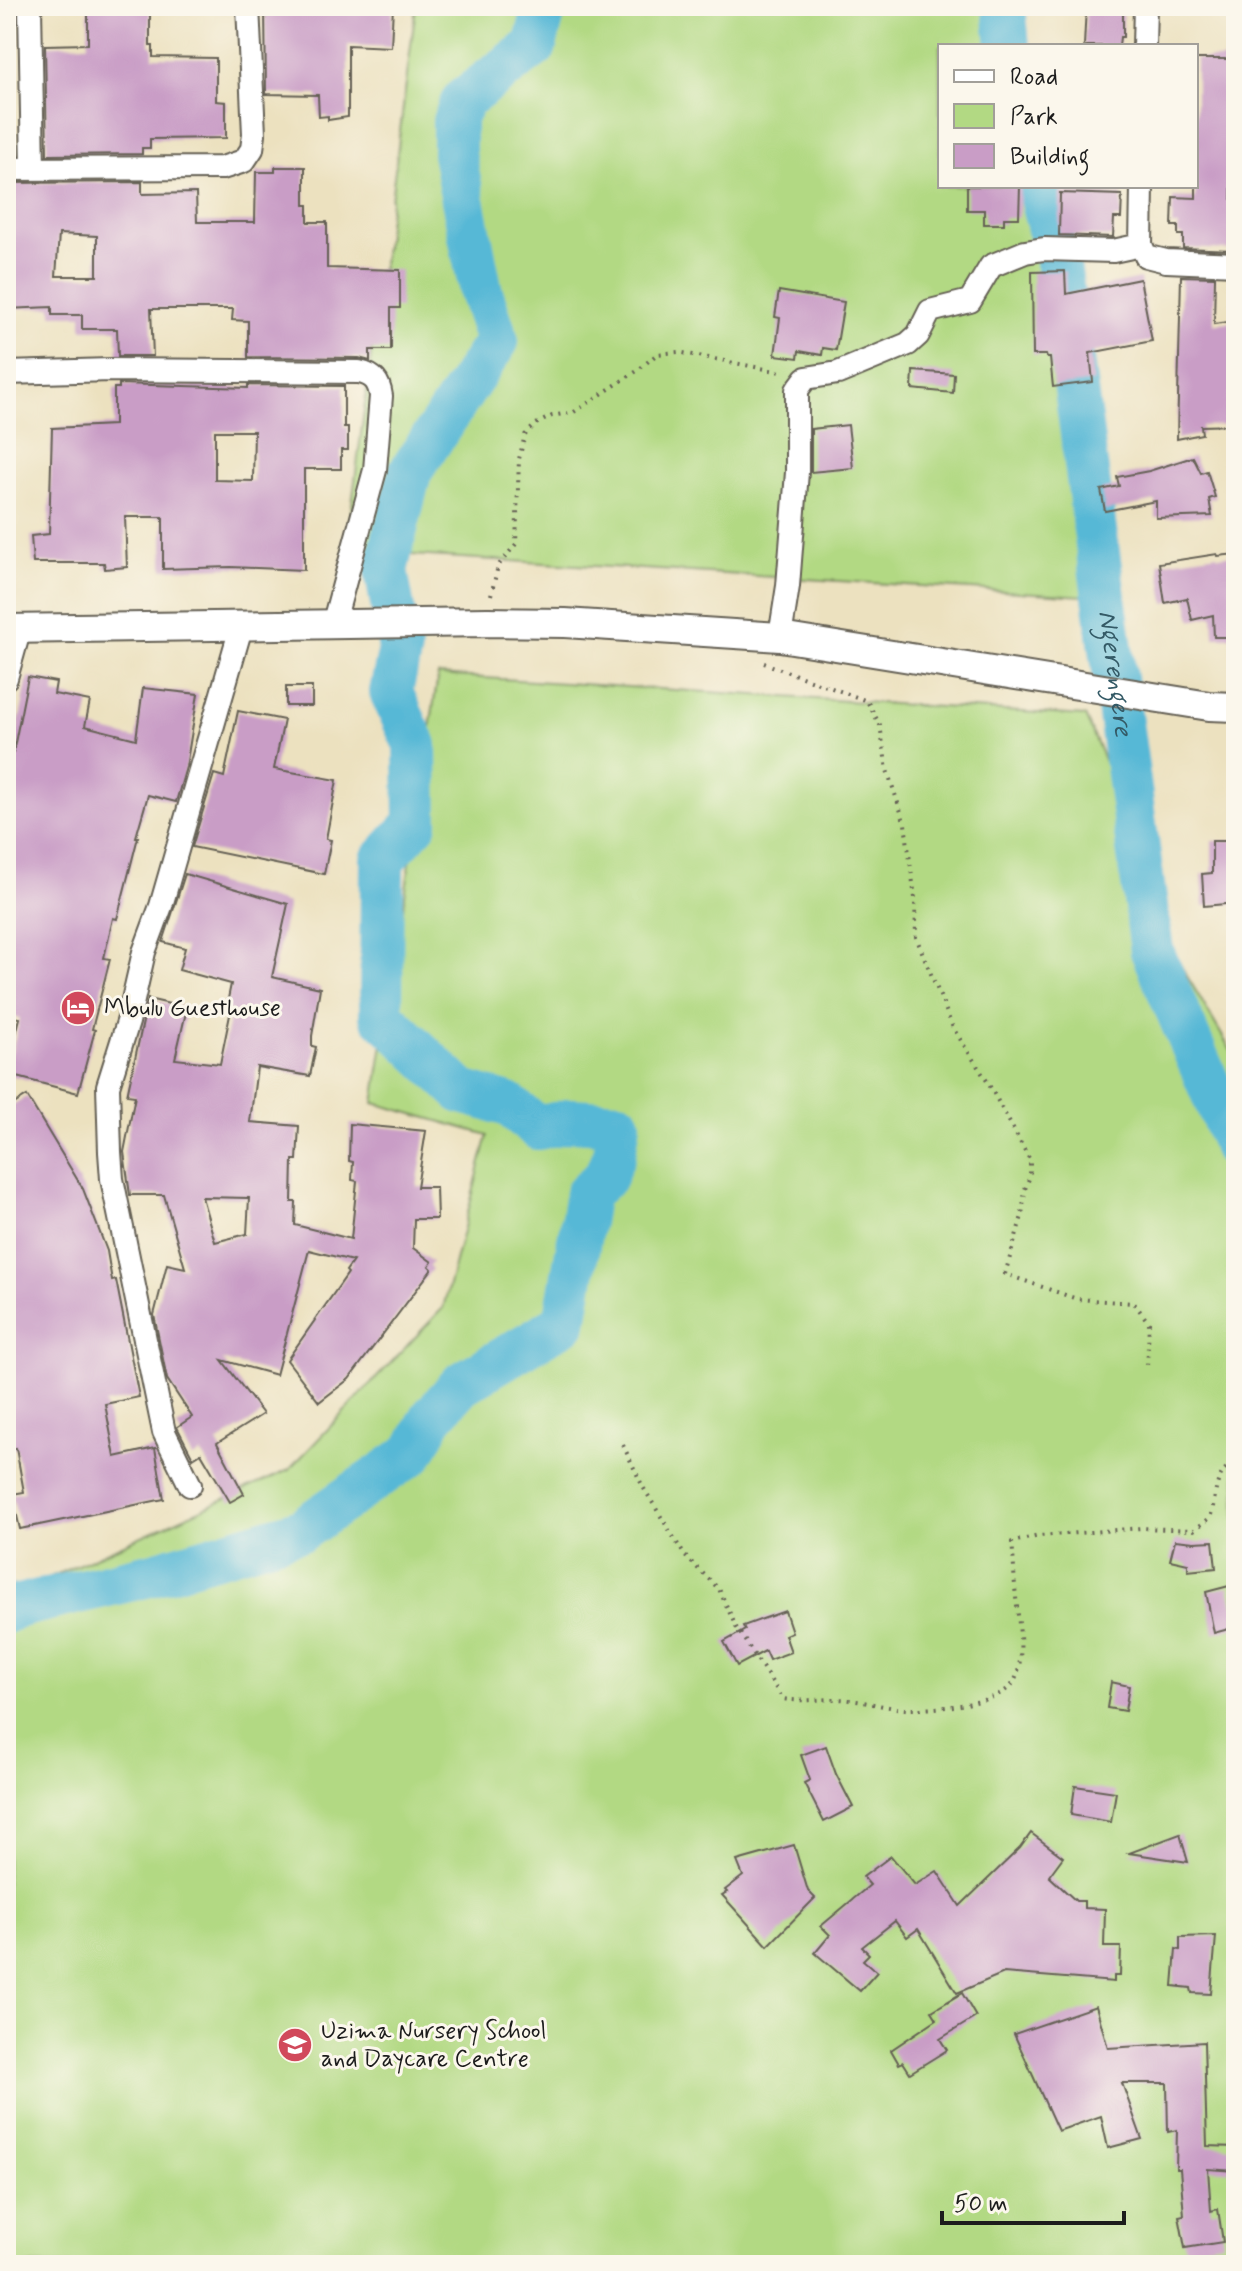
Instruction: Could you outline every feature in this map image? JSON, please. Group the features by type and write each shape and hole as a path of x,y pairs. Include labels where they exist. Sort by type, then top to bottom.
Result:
{"street":[{"path":"30,6 33,168"},
{"path":"6,169 188,170 222,168 244,161 252,149 254,134 248,6"},
{"path":"1144,44 1145,6"},
{"path":"1142,188 1141,245 1149,258 1236,264"},
{"path":"780,637 788,586 797,472 797,390 806,378 838,373 908,344 918,335 930,311 970,301 989,269 1001,260 1037,250 1113,251 1141,245"},
{"path":"6,373 111,370 359,372 373,377 379,385 381,396 375,470 333,625"},
{"path":"6,678 13,628 565,623 780,637 1222,706"},
{"path":"190,1485 164,1432 112,1179 108,1086 128,1022 144,952 161,906 242,624"}],"path":[{"path":"474,622 491,594 498,566 516,544 519,459 525,435 536,424 552,416 574,412 637,371 657,354 678,352 806,378"},
{"path":"758,661 867,701 880,725 887,770 905,824 915,898 916,937 953,1028 987,1081 1030,1160 1022,1216 1005,1274 1077,1299 1134,1303 1149,1323 1147,1368"},
{"path":"623,1445 643,1487 685,1556 719,1589 736,1627 783,1699 805,1702 836,1699 904,1709 970,1703 1004,1693 1014,1682 1021,1624 1016,1602 1012,1542 1039,1536 1128,1529 1194,1530 1210,1518 1223,1468 1236,1461"}],"green space":[{"path":"416,6 1016,6 1022,44 938,44 938,188 1040,188 1056,376 1100,597 346,551"},
{"path":"438,675 1085,716 1110,773 1148,910 1236,1059 1236,2265 6,2265 6,1597 289,1470 443,1308 488,1135 374,1103"}],"building":[{"path":"88,6 150,6 153,57 216,58 216,101 226,102 226,138 150,139 150,148 142,148 142,154 47,155 45,45 88,44"},
{"path":"265,6 393,6 391,47 348,45 348,117 328,120 328,116 319,117 318,95 266,94"},
{"path":"1086,6 1123,6 1123,37 1120,37 1119,44 1084,44"},
{"path":"1198,59 1236,59 1236,127 1233,127 1231,199 1234,199 1233,250 1183,248 1183,235 1178,235 1178,226 1172,226 1173,197 1196,198"},
{"path":"275,167 305,167 308,222 327,222 327,268 400,270 400,308 391,308 391,350 370,350 370,361 359,358 248,357 248,321 232,320 233,309 151,309 153,356 118,356 117,329 82,329 82,315 52,315 52,307 6,309 6,183 142,182 142,194 196,193 197,222 255,222 256,172 275,172","holes":["59,234 97,236 97,276 56,276"]},
{"path":"967,188 1020,188 1019,218 1004,218 1004,224 984,224 984,210 967,210"},
{"path":"1060,193 1122,195 1121,218 1114,218 1113,237 1059,235"},
{"path":"1065,271 1066,294 1140,279 1152,341 1090,353 1093,382 1053,387 1050,358 1033,355 1032,272"},
{"path":"1181,276 1215,277 1214,324 1236,321 1236,425 1201,426 1202,434 1177,439"},
{"path":"779,291 844,302 836,350 823,348 822,355 799,351 798,358 775,355 780,318 775,317"},
{"path":"913,371 954,374 953,393 912,389"},
{"path":"119,384 248,388 248,385 344,386 344,427 348,427 348,450 341,450 341,469 304,469 304,570 231,567 163,569 163,517 125,517 127,567 105,569 104,563 33,563 31,536 49,534 52,428 114,425 114,388 119,388","holes":["215,431 254,431 253,481 215,480"]},
{"path":"848,425 853,468 811,472 811,429"},
{"path":"1193,457 1201,473 1207,471 1215,497 1209,499 1212,516 1156,518 1156,501 1105,511 1101,490 1119,486 1117,477"},
{"path":"1236,554 1236,637 1214,637 1213,615 1192,620 1187,598 1165,603 1159,563"},
{"path":"28,677 56,682 54,694 90,701 85,726 136,739 143,688 198,694 186,767 176,802 148,795 117,919 113,918 104,958 110,959 78,1093 6,1074 20,1018 6,1016 6,763 9,752 13,753"},
{"path":"286,687 312,687 312,706 286,706"},
{"path":"238,711 284,720 274,769 337,780 326,839 331,840 324,874 192,847 214,774 224,777"},
{"path":"1212,841 1236,841 1236,903 1204,906 1202,874 1212,873"},
{"path":"185,874 288,904 272,977 320,988 312,1036 312,1046 316,1047 310,1076 257,1067 250,1122 299,1126 297,1160 293,1160 295,1225 351,1239 357,1181 352,1180 353,1162 349,1161 350,1124 426,1131 417,1187 436,1187 437,1219 414,1219 413,1248 432,1262 429,1266 432,1269 349,1379 319,1402 287,1360 348,1273 346,1271 353,1261 309,1250 276,1375 222,1360 263,1414 217,1443 244,1494 230,1502 201,1453 193,1458 177,1427 192,1417 167,1379 154,1315 167,1264 185,1268 164,1195 130,1195 124,1152 135,1096 127,1095 148,999 187,1008 175,1059 220,1064 231,1010 226,1009 231,984 179,970 185,948 163,942","holes":["202,1197 249,1198 247,1234 215,1242"]},
{"path":"27,1096 83,1189 107,1251 112,1281 116,1280 139,1397 105,1404 115,1457 155,1448 164,1499 20,1529 12,1494 24,1492 16,1448 11,1449 6,1423 6,1109"},
{"path":"1175,1540 1213,1541 1216,1568 1188,1571 1188,1564 1170,1560"},
{"path":"1229,1586 1233,1605 1236,1605 1236,1627 1214,1633 1206,1592"},
{"path":"785,1611 792,1632 785,1635 791,1652 769,1660 765,1651 737,1666 724,1642 745,1630 743,1626"},
{"path":"1111,1682 1129,1686 1125,1711 1107,1708"},
{"path":"826,1746 853,1807 824,1822 804,1783 810,1780 801,1755"},
{"path":"1075,1786 1116,1792 1111,1822 1071,1815"},
{"path":"1031,1833 1063,1857 1049,1876 1076,1901 1084,1901 1084,1908 1105,1909 1104,1947 1121,1947 1120,1976 1114,1976 1114,1982 1004,1973 957,1993 918,1929 907,1937 895,1921 862,1947 869,1954 863,1960 877,1972 860,1991 815,1953 830,1935 821,1926 870,1885 863,1877 891,1856 915,1885 937,1871 960,1906 1020,1848"},
{"path":"1180,1834 1188,1862 1129,1853"},
{"path":"794,1845 808,1891 815,1898 768,1946 722,1895 743,1876 737,1861"},
{"path":"1216,1936 1211,1994 1192,1993 1191,1988 1173,1986 1180,1937"},
{"path":"962,1993 976,2017 940,2039 947,2050 910,2073 903,2062 899,2064 891,2050 937,2019 932,2011"},
{"path":"1096,2006 1108,2048 1204,2042 1207,2146 1236,2147 1236,2171 1208,2169 1211,2211 1218,2209 1223,2242 1185,2248 1179,2216 1184,2215 1180,2169 1176,2169 1177,2130 1168,2132 1167,2083 1122,2083 1142,2139 1108,2148 1101,2116 1058,2131 1014,2034"}],"waterway":[{"path":"6,1612 10,1608 154,1574 301,1530 413,1453 432,1417 461,1384 565,1322 587,1193 605,1177 614,1154 619,1123 572,1120 538,1128 509,1105 462,1092 381,1015 382,860 416,823 415,745 391,692 400,649 386,570 410,472 497,341 481,292 454,154 454,121 463,100 535,46 545,6"},
{"name":"Ngerengere","path":"1004,6 1008,44"},
{"name":"Ngerengere","path":"1039,188 1060,272 1152,951 1236,1149"}],"place":[{"name":"Mbulu Guesthouse","path":"78,1008"},
{"name":"Uzima Nursery School and Daycare Centre","path":"295,2045"}]}
